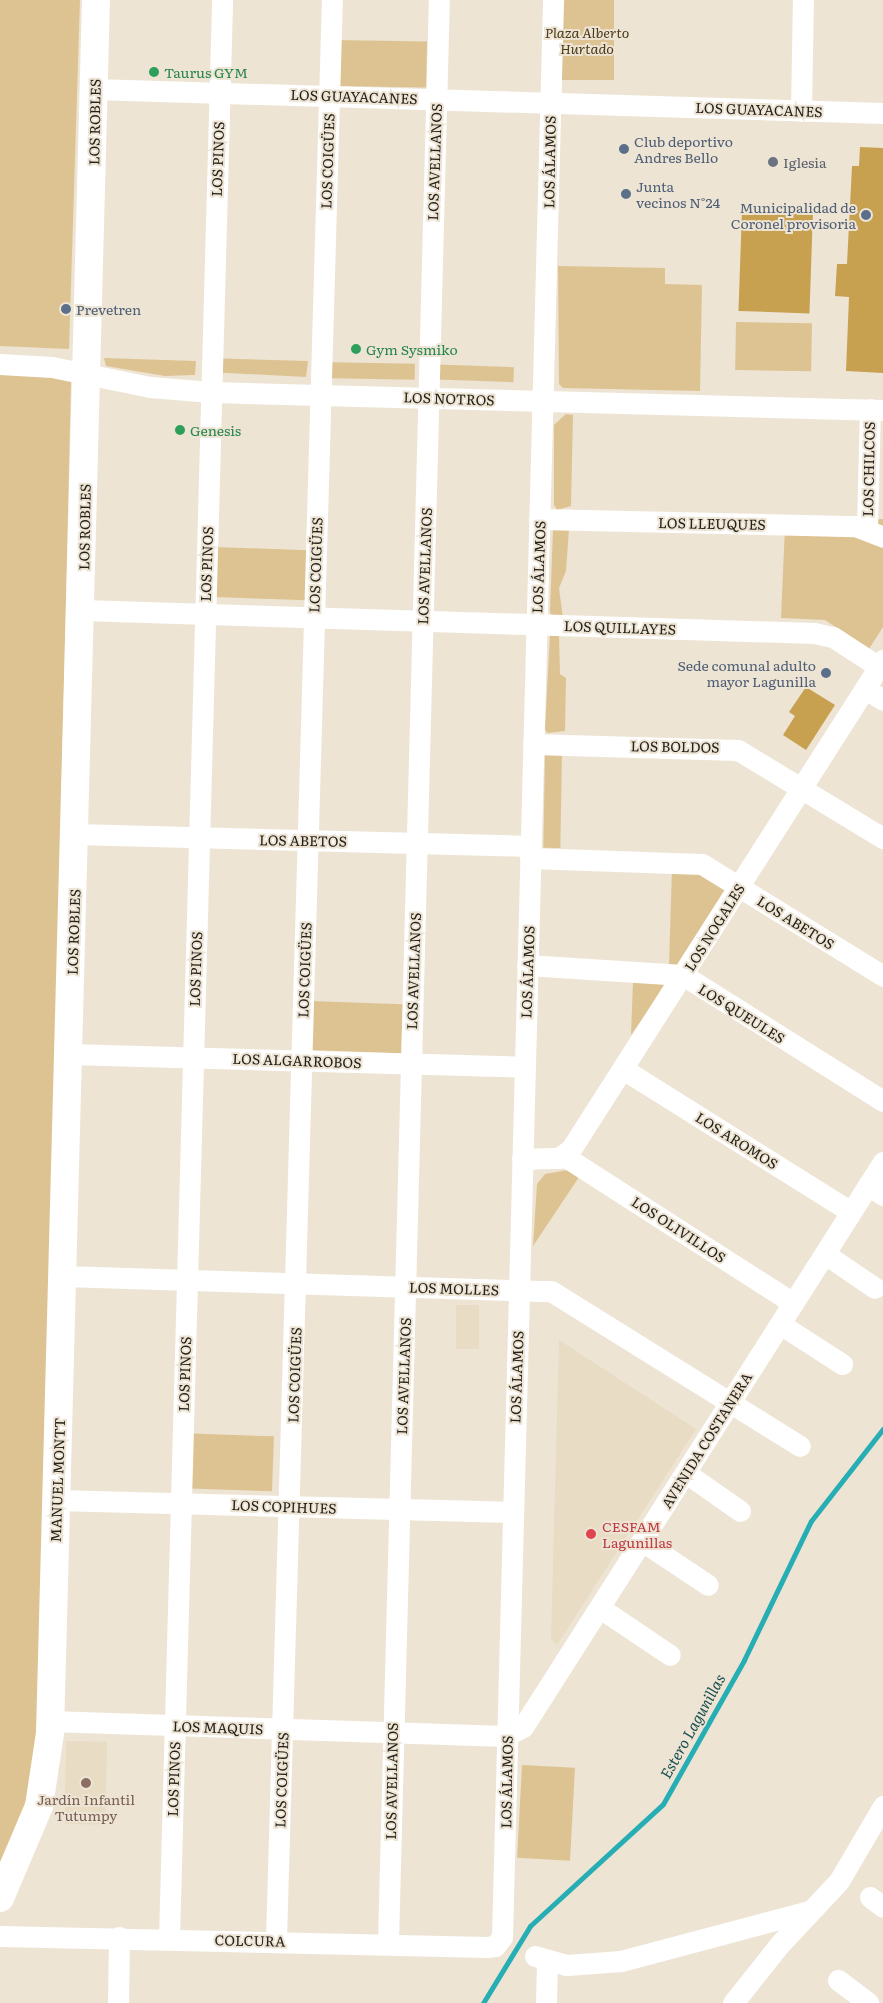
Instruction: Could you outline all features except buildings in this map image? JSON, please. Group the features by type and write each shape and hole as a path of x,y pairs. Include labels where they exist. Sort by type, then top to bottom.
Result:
{"main road":[{"name":"LOS ROBLES","path":"69,1054 82,610 96,0"},
{"name":"MANUEL MONTT","path":"0,1898 39,1806 47,1772 69,1054"}],"street":[{"name":"LOS PINOS","path":"169,1938 222,0"},
{"name":"LOS COIGÜES","path":"276,1940 297,1284 301,1061 332,0"},
{"name":"LOS AVELLANOS","path":"388,1942 392,1732 406,1287 410,1064 439,0"},
{"name":"LOS ÁLAMOS","path":"498,1943 502,1933 553,0"},
{"path":"800,110 803,0"},
{"name":"LOS GUAYACANES","path":"94,88 883,113"},
{"name":"LOS NOTROS","path":"8,364 87,373 150,387 211,392 876,410"},
{"name":"LOS CHILCOS","path":"875,533 876,410"},
{"name":"LOS LLEUQUES","path":"539,519 875,533"},
{"name":"LOS QUILLAYES","path":"82,610 820,633 833,637 881,663"},
{"name":"LOS NOGALES","path":"564,1156 623,1069 881,663"},
{"path":"865,689 883,700"},
{"name":"LOS BOLDOS","path":"533,744 730,748 753,756 883,838"},
{"name":"LOS ABETOS","path":"75,834 416,843 691,862 711,869 740,886 883,976"},
{"name":"LOS QUEULES","path":"527,965 683,975 883,1101"},
{"name":"LOS ALGARROBOS","path":"69,1054 524,1067"},
{"name":"LOS AROMOS","path":"623,1069 851,1212"},
{"path":"522,1159 564,1156"},
{"name":"LOS OLIVILLOS","path":"564,1156 793,1303"},
{"name":"AVENIDA COSTANERA","path":"506,1736 526,1724 851,1212 876,1190 883,1162"},
{"path":"824,1254 875,1288"},
{"name":"LOS MOLLES","path":"63,1276 518,1290 561,1295 800,1446"},
{"path":"780,1324 842,1364"},
{"path":"686,1472 740,1511"},
{"name":"LOS COPIHUES","path":"56,1500 512,1512"},
{"path":"642,1541 708,1585"},
{"path":"600,1608 670,1655"},
{"name":"LOS MAQUIS","path":"50,1721 506,1736"},
{"path":"733,2003 809,1911 840,1881 883,1806"},
{"path":"546,2003 542,1959 585,1965 621,1961 809,1911"},
{"name":"COLCURA","path":"0,1936 388,1942 487,1947 498,1943"},
{"path":"118,2003 119,1937"},
{"path":"838,1980 868,2003"}],"shaded area":[{"path":"456,1305 479,1305 479,1349 456,1349"},
{"name":"CESFAM Lagunillas","path":"559,1340 696,1429 557,1645 551,1639"},
{"name":"Jardín Infantil Tutumpy","path":"66,1741 107,1742 106,1825 65,1824"}],"green space":[{"path":"0,0 80,0 69,349 0,346"},
{"name":"Plaza Alberto Hurtado","path":"562,0 614,0 614,80 562,80"},
{"path":"334,40 427,42 426,88 333,86"},
{"path":"558,266 665,268 665,284 702,285 700,391 563,388 559,384"},
{"path":"736,322 812,323 811,371 735,370"},
{"path":"104,358 196,361 195,375 165,376 106,366"},
{"path":"206,358 308,361 306,377 207,372"},
{"path":"318,362 415,364 415,380 318,378"},
{"path":"422,364 514,367 513,382 421,379"},
{"path":"0,370 71,379 40,1743 38,1770 0,1875"},
{"path":"566,414 573,415 571,506 557,510 554,505 554,425"},
{"path":"883,519 883,627 869,649 825,620 781,618 785,526"},
{"path":"553,529 569,529 566,571 559,588 563,618 551,616 550,610"},
{"path":"215,547 309,550 307,600 213,597"},
{"path":"550,634 559,634 560,674 566,678 565,731 547,733 545,729"},
{"path":"545,752 562,752 560,848 543,848"},
{"path":"672,868 691,869 729,886 679,966 669,965"},
{"path":"633,982 667,983 631,1035"},
{"path":"310,1001 403,1004 401,1053 308,1050"},
{"path":"568,1170 579,1177 533,1246 537,1184 545,1174"},
{"path":"178,1433 274,1436 272,1491 176,1488"},
{"path":"522,1765 575,1768 570,1861 517,1858"}],"waterway":[{"name":"Estero Lagunillas","path":"483,2003 530,1926 663,1804 744,1660 811,1521 883,1429"}],"place":[{"name":"Taurus GYM","path":"154,72"},
{"name":"Club deportivo Andres Bello","path":"624,149"},
{"name":"Iglesia","path":"773,162"},
{"name":"Junta vecinos N°24","path":"626,194"},
{"name":"Municipalidad de Coronel provisoria","path":"866,215"},
{"name":"Prevetren","path":"66,309"},
{"name":"Gym Sysmiko","path":"356,349"},
{"name":"Genesis","path":"180,430"},
{"name":"Sede comunal adulto mayor Lagunilla","path":"826,673"},
{"name":"CESFAM Lagunillas","path":"591,1534"},
{"name":"Jardín Infantil Tutumpy","path":"86,1783"}]}
